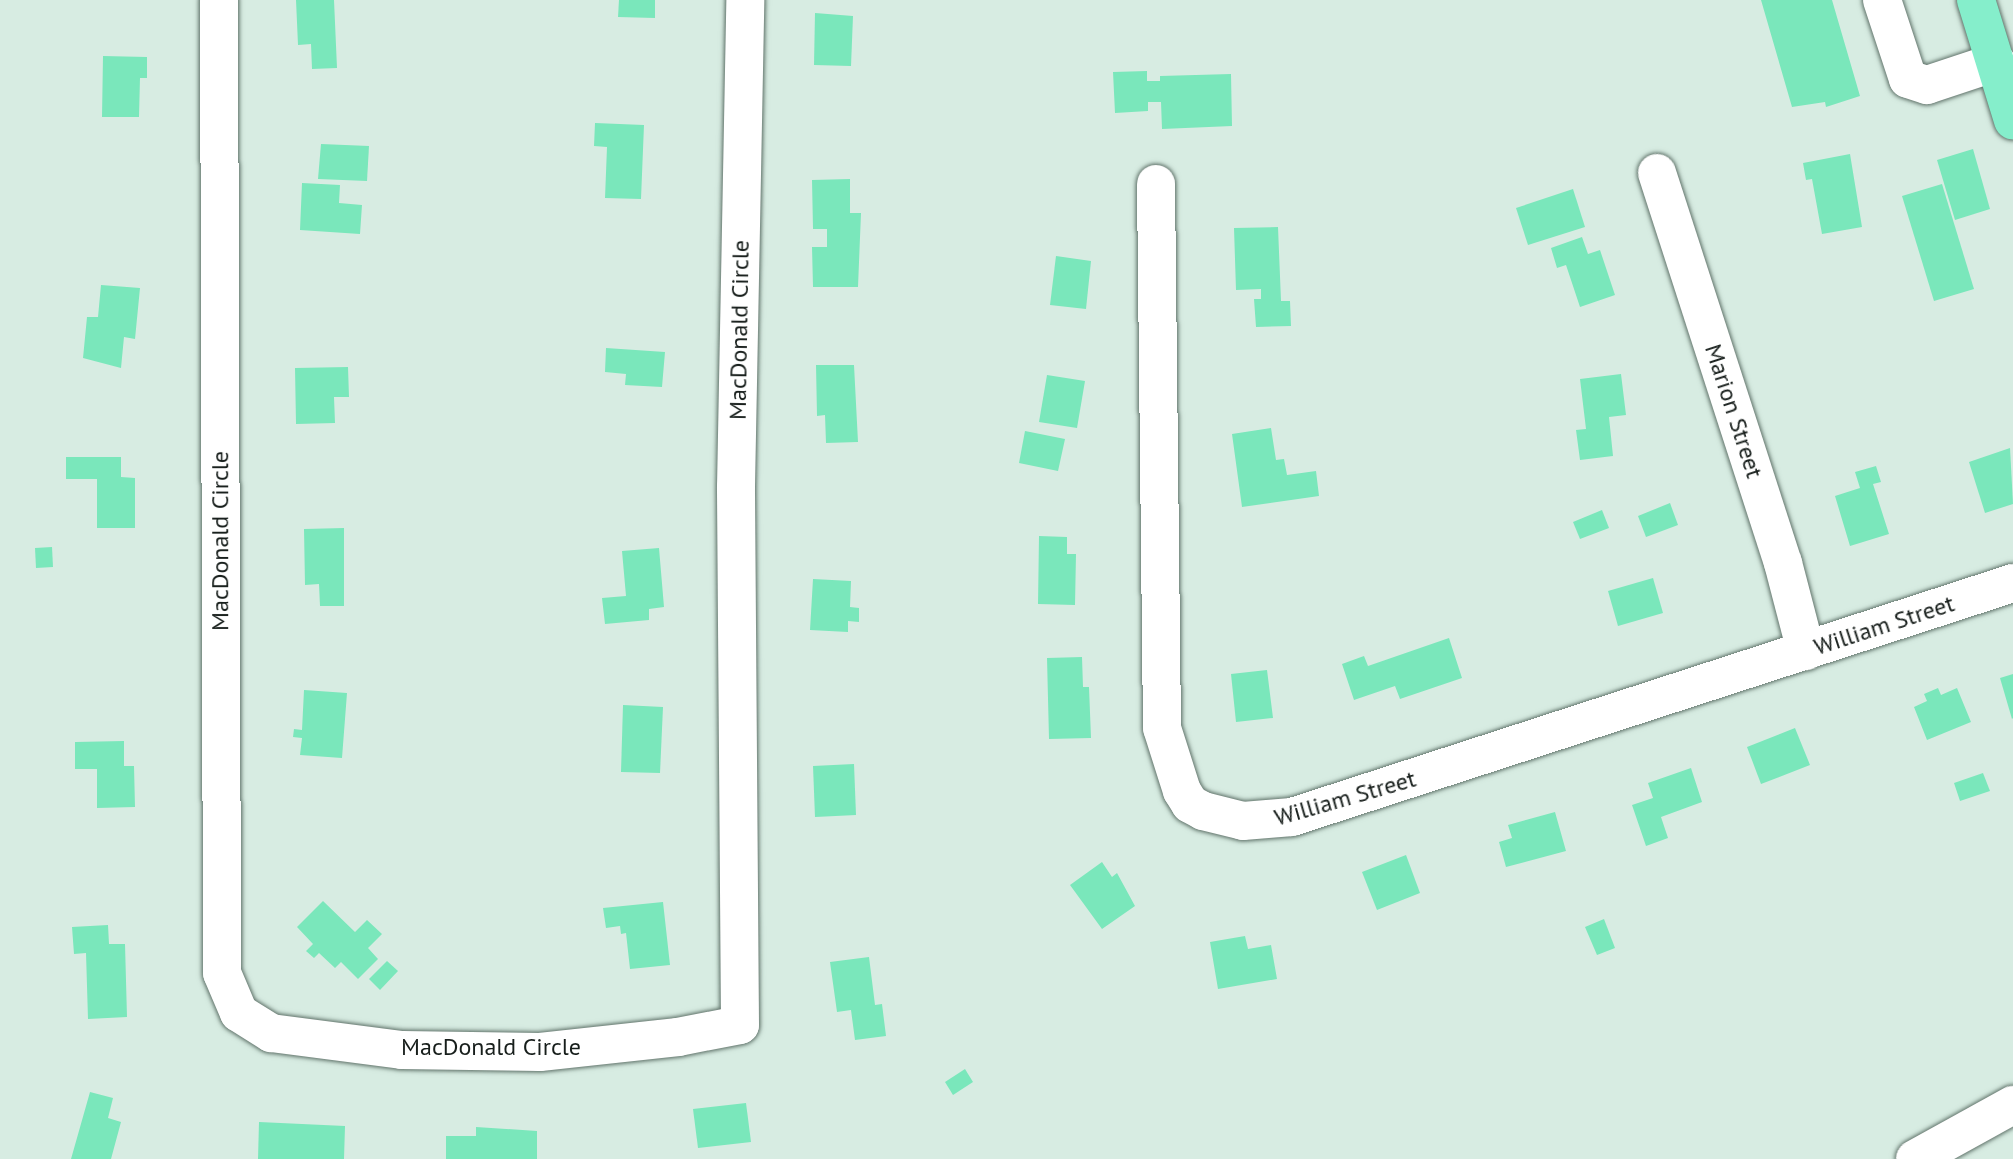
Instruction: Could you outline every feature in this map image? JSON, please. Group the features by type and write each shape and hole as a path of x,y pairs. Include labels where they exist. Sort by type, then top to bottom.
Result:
{"main road":[{"path":"1985,2 1996,62 2013,120"}],"street":[{"name":"MacDonald Circle","path":"219,0 222,973 239,1013 271,1033 402,1050 540,1052 677,1037 740,1025 736,486 745,0"},
{"path":"1882,0 1908,79 1927,85 1996,62"},
{"name":"Marion Street","path":"1657,173 1783,563 1806,651"},
{"name":"William Street","path":"1156,184 1161,714 1170,760 1190,804 1234,820 1292,817 2013,583"},
{"path":"1915,1159 2013,1105"}],"building":[{"path":"296,0 334,0 337,68 312,69 311,44 298,45"},
{"path":"619,0 655,0 655,18 618,17"},
{"path":"1761,0 1832,0 1860,96 1826,107 1825,102 1792,107"},
{"path":"815,13 853,16 851,66 814,65"},
{"path":"103,56 147,57 147,78 140,78 139,117 102,117"},
{"path":"1147,71 1147,81 1160,81 1160,76 1231,74 1232,126 1162,129 1161,102 1148,102 1148,111 1115,113 1113,72"},
{"path":"595,123 644,125 641,199 605,198 607,147 594,146"},
{"path":"321,144 369,146 367,181 318,179"},
{"path":"1973,149 1990,209 1955,220 1937,160"},
{"path":"1850,154 1862,227 1822,234 1812,179 1806,180 1803,163"},
{"path":"850,179 850,213 861,213 858,287 813,287 812,247 827,247 827,229 813,229 812,180"},
{"path":"302,183 340,185 339,203 362,205 360,234 300,230"},
{"path":"1942,184 1974,289 1934,301 1902,196"},
{"path":"1573,189 1585,227 1528,245 1516,208"},
{"path":"1278,227 1281,301 1290,301 1291,326 1256,327 1254,299 1261,299 1261,289 1236,290 1234,228"},
{"path":"1582,237 1588,254 1600,250 1615,295 1580,307 1566,265 1557,268 1551,248"},
{"path":"1056,256 1091,261 1086,309 1050,305"},
{"path":"101,285 140,288 135,339 124,337 121,368 83,358 87,317 98,317"},
{"path":"606,348 665,352 662,387 625,385 626,374 605,372"},
{"path":"816,365 854,365 858,442 826,443 825,415 817,416"},
{"path":"348,367 349,397 334,397 335,423 296,424 295,368"},
{"path":"1621,374 1626,415 1609,417 1613,456 1580,460 1576,430 1586,429 1580,379"},
{"path":"1047,375 1085,381 1077,428 1039,422"},
{"path":"1271,428 1276,460 1284,459 1287,475 1316,471 1319,496 1242,507 1232,434"},
{"path":"1025,431 1065,439 1058,471 1019,463"},
{"path":"2010,448 2013,504 1985,513 1969,462"},
{"path":"66,457 121,457 121,477 135,478 135,528 97,528 97,479 66,479"},
{"path":"1876,466 1881,482 1873,484 1889,534 1850,546 1835,496 1860,488 1855,472"},
{"path":"1670,503 1678,525 1646,537 1638,516"},
{"path":"1602,510 1609,528 1580,539 1573,522"},
{"path":"344,528 344,606 320,606 319,584 305,585 304,529"},
{"path":"1039,536 1067,537 1067,554 1076,554 1075,605 1038,604"},
{"path":"52,547 53,567 36,568 35,548"},
{"path":"659,548 664,607 649,609 649,620 605,624 602,598 626,596 622,551"},
{"path":"1653,578 1663,613 1618,626 1608,591"},
{"path":"813,579 851,581 850,607 859,608 859,622 848,621 848,632 810,630"},
{"path":"1449,638 1462,678 1400,699 1395,686 1354,700 1342,664 1364,656 1368,666"},
{"path":"1082,657 1083,687 1089,687 1091,738 1049,739 1047,658"},
{"path":"1267,670 1273,718 1236,722 1231,674"},
{"path":"2013,674 2013,718 2012,719 2000,678"},
{"path":"1938,688 1941,695 1957,688 1971,722 1927,740 1914,707 1927,701 1924,694"},
{"path":"304,690 347,693 342,758 300,755 302,738 293,737 294,729 302,730"},
{"path":"623,705 663,707 660,773 621,772"},
{"path":"1795,728 1810,765 1761,784 1747,747"},
{"path":"124,741 124,766 134,766 135,807 97,808 97,769 75,769 75,742"},
{"path":"854,764 856,815 815,817 813,766"},
{"path":"1691,768 1702,802 1661,817 1668,838 1646,846 1632,805 1653,798 1648,783"},
{"path":"1983,773 1990,791 1960,801 1954,783"},
{"path":"1555,812 1566,851 1506,867 1499,842 1512,838 1508,825"},
{"path":"1406,855 1420,893 1377,910 1362,872"},
{"path":"1102,862 1112,877 1117,873 1135,906 1102,929 1070,885"},
{"path":"323,901 355,932 367,920 382,934 368,948 378,959 358,979 341,962 335,968 319,953 314,958 306,951 313,944 297,927"},
{"path":"663,902 670,965 630,969 626,933 621,934 620,926 606,928 603,908"},
{"path":"1604,919 1615,948 1597,955 1585,927"},
{"path":"108,925 109,944 125,944 127,1017 88,1019 86,953 74,954 72,927"},
{"path":"1245,936 1248,949 1271,945 1277,979 1218,989 1210,942"},
{"path":"869,957 875,1005 882,1004 886,1036 855,1040 851,1010 837,1012 830,962"},
{"path":"387,961 398,971 380,990 369,979"},
{"path":"965,1069 973,1082 953,1095 945,1082"},
{"path":"90,1092 113,1098 108,1118 121,1122 111,1159 71,1159"},
{"path":"746,1103 751,1142 698,1148 693,1109"},
{"path":"259,1122 345,1126 344,1159 258,1159"},
{"path":"476,1127 537,1131 537,1159 446,1159 446,1136 476,1136"}]}
